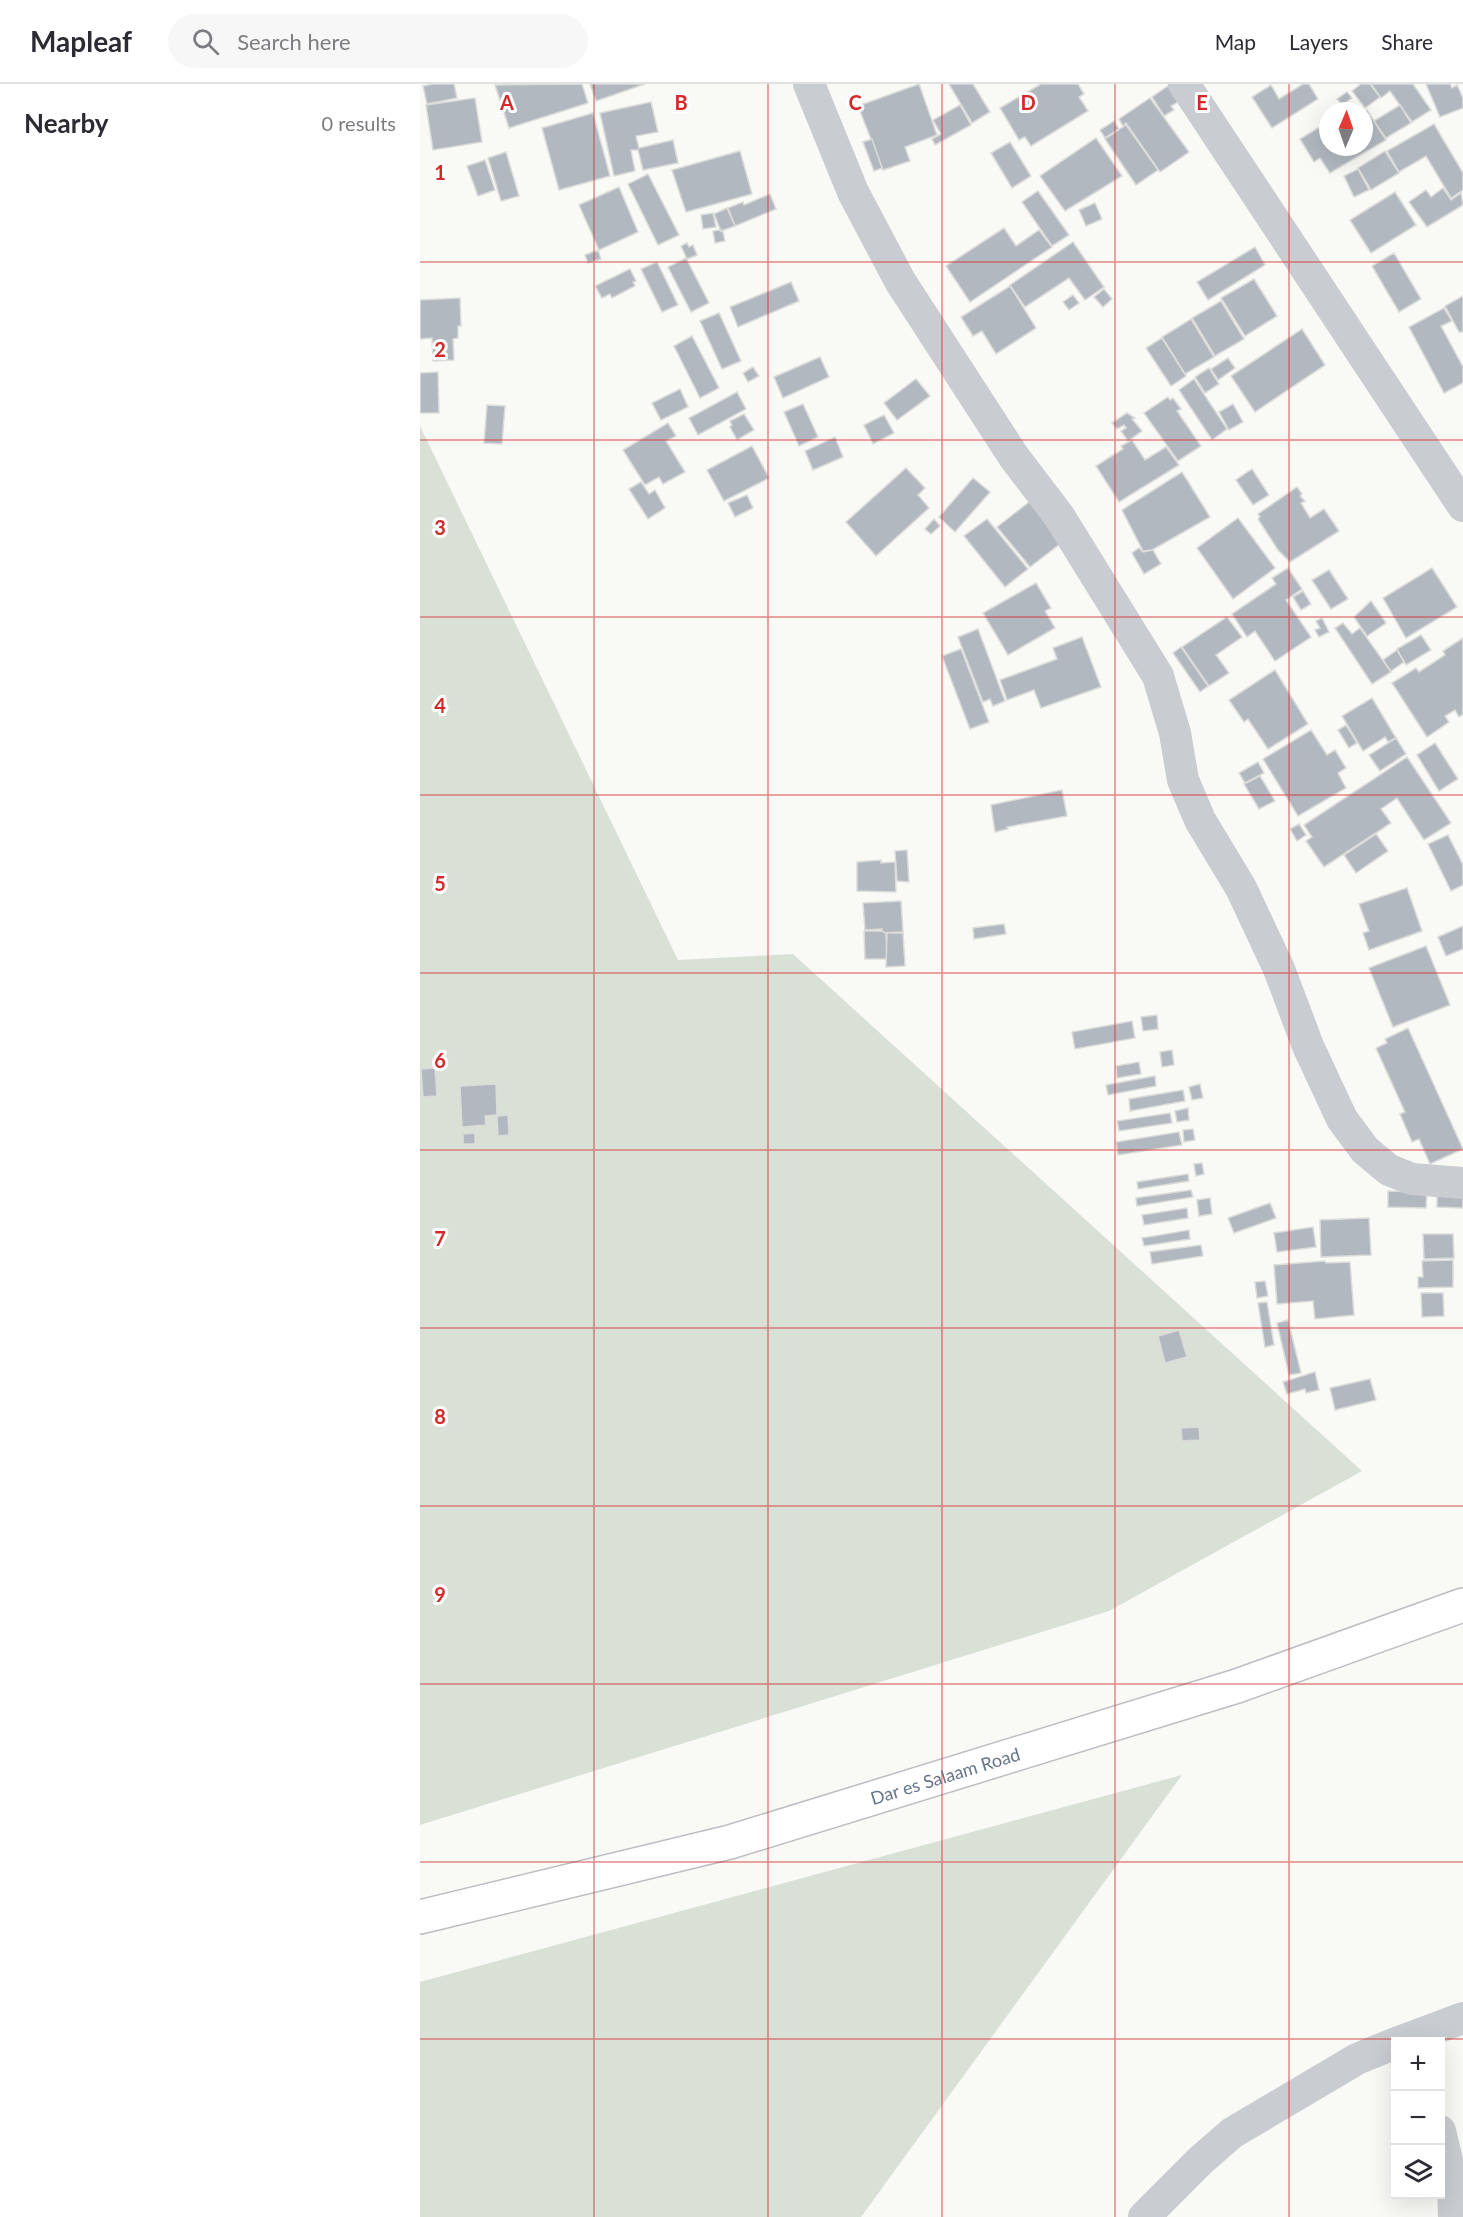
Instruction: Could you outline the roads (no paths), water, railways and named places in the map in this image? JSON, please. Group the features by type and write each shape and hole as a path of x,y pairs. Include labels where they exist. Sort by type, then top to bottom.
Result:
{"highway":[{"name":"Dar es Salaam Road","path":"420,1917 730,1842 1237,1686 1463,1605"}],"street":[{"path":"809,84 853,192 900,281 1014,457 1059,516 1158,676 1174,733 1183,780 1200,820 1241,888 1279,969 1308,1046 1342,1119 1365,1150 1389,1170 1413,1179 1463,1183"},
{"path":"1184,84 1455,475 1463,506"},
{"path":"1416,2037 1463,2018"},
{"path":"1144,2217 1201,2160 1232,2133 1357,2059 1391,2046"},
{"path":"1443,2145 1453,2185 1454,2217"}]}
